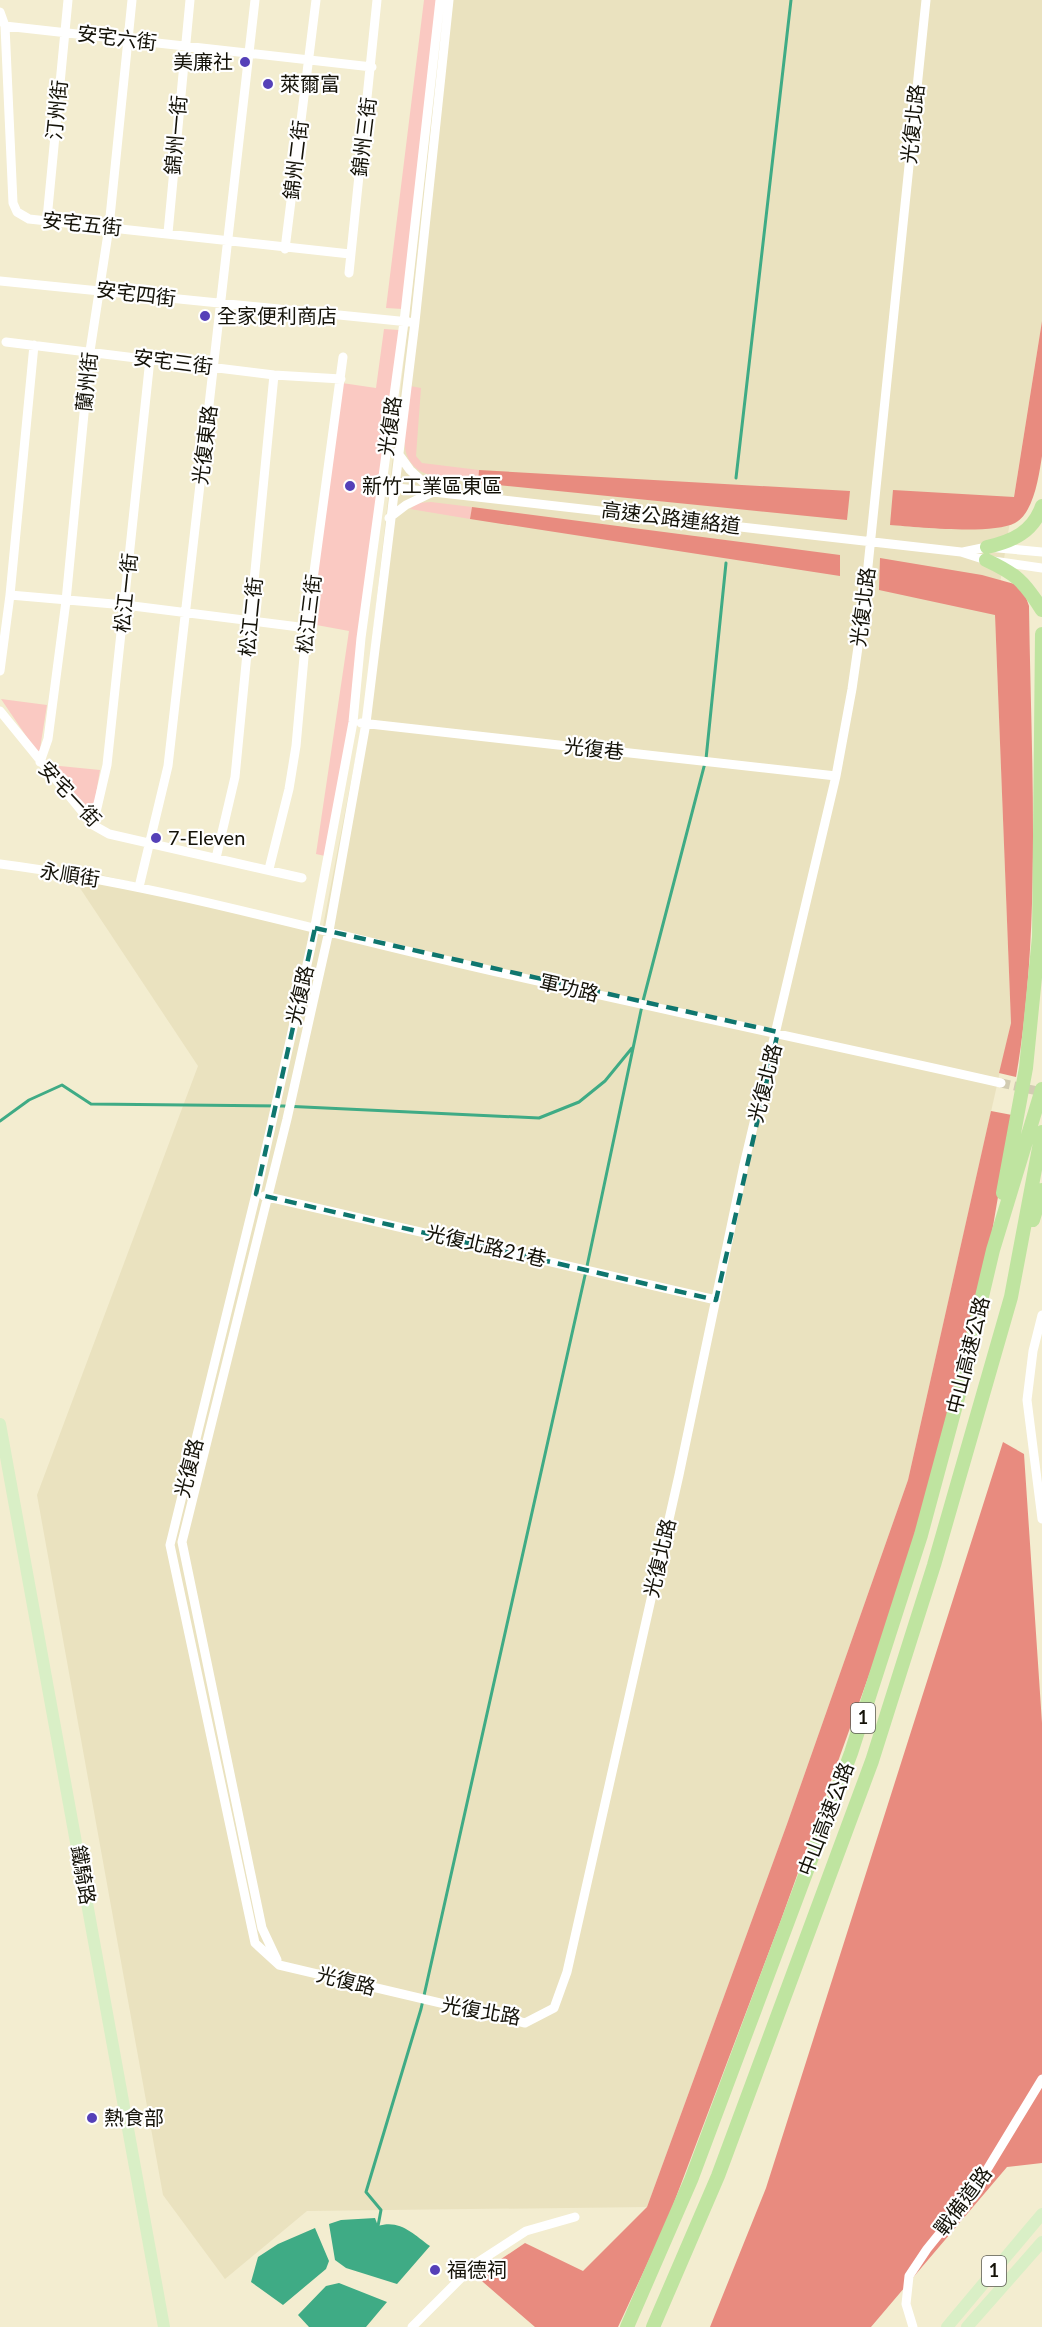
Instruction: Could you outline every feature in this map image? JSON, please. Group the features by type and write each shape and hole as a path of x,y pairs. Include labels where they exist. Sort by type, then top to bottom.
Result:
{"highway":[{"path":"1042,506 1038,518 1024,533 986,554 1026,584 1042,610"},
{"path":"993,1250 1026,1068 1039,937 1042,634"},
{"name":"中山高速公路","path":"627,2327 691,2180 851,1753 921,1535 959,1394 993,1250 1042,1089"},
{"name":"中山高速公路","path":"653,2327 718,2176 872,1761 934,1565 1011,1297 1042,1132"},
{"path":"1011,1297 1042,1190"}],"main road":[{"name":"鐵騎路","path":"0,1424 164,2327"},
{"name":"1","path":"947,2327 1042,2214"},
{"name":"1","path":"967,2327 1042,2242"}],"street":[{"name":"汀州街","path":"46,219 68,0"},
{"name":"蘭州街","path":"40,762 48,739 66,601 90,351 109,227 132,0"},
{"name":"錦州一街","path":"168,234 190,0"},
{"name":"光復東路","path":"139,887 168,766 255,0"},
{"name":"錦州二街","path":"285,249 316,0"},
{"name":"錦州三街","path":"349,273 372,68 377,0"},
{"name":"光復路","path":"413,1997 279,1965 255,1943 170,1545 256,1194 315,928 353,722 381,486 404,322 440,0"},
{"name":"光復路","path":"279,1965 262,1928 182,1542 287,1119 329,931 366,723 397,452 415,322 449,0"},
{"name":"光復北路","path":"413,1997 525,2023 554,2008 567,1972 744,1164 836,777 864,605 926,0"},
{"name":"安宅五街","path":"0,12 5,26 13,203 17,212 29,219 46,219 285,249 350,254"},
{"name":"安宅六街","path":"5,26 65,31 372,68"},
{"name":"安宅四街","path":"0,281 100,289 220,304 415,322"},
{"name":"安宅三街","path":"6,342 274,375 341,379"},
{"path":"0,671 10,595 34,345"},
{"name":"松江三街","path":"269,870 289,789 307,628 343,357"},
{"name":"松江一街","path":"93,825 107,765 150,359"},
{"name":"松江二街","path":"216,858 235,777 274,375"},
{"path":"389,518 406,505 434,491 410,470 397,452"},
{"name":"高速公路連絡道","path":"381,486 961,552 986,554 1042,552"},
{"name":"高速公路連絡道","path":"986,554 1042,568"},
{"path":"10,595 125,605 307,628"},
{"name":"安宅一街","path":"0,711 93,825 109,834 302,878"},
{"name":"光復巷","path":"353,722 836,777"},
{"name":"永順街","path":"0,864 139,887"},
{"name":"軍功路","path":"139,887 657,1008 777,1032 1000,1083"},
{"name":"光復北路21巷","path":"256,1194 716,1300"},
{"path":"1042,1315 1033,1351 1027,1400 1042,1519"},
{"name":"戰備道路","path":"913,2327 906,2304 909,2276 927,2249 974,2191 1042,2079"},
{"path":"412,2327 475,2264 526,2231 575,2217"}],"highlighted area":[{"path":"315,928 778,1032 716,1300 256,1194"}],"shaded area":[{"path":"424,0 437,0 403,309 386,308"},
{"path":"445,0 1042,0 1042,321 995,615 1011,1023 908,1480 787,1824 647,2207 307,2211 225,2279 163,2195 37,1495 198,1066 66,867 323,926 363,719"},
{"path":"1042,321 1042,456 1034,493 1027,511 1015,523 990,529 890,525 893,490 1014,497"},
{"path":"384,329 399,330 350,722 325,856 316,854 349,631 311,624 342,383 376,388"},
{"path":"410,386 421,388 416,456 422,463 479,470 478,483 427,474 416,468 409,459 404,436"},
{"path":"479,470 850,491 847,520 478,483"},
{"path":"431,502 472,507 470,519 410,509 418,503"},
{"path":"472,507 840,555 840,576 470,519"},
{"path":"880,558 982,575 1022,586 1029,606 1033,783 1032,902 1024,1020 1016,1077 999,1073 1011,1023 995,615 879,590"},
{"path":"1,699 47,705 39,755"},
{"path":"50,765 100,770 92,818"},
{"path":"991,1111 1012,1115 979,1308 919,1536 781,1920 667,2221 618,2327 535,2327 476,2276 525,2243 583,2271 647,2207 787,1824 908,1480"},
{"path":"1003,1442 1024,1454 1042,1723 1042,2163 1007,2167 871,2327 710,2327 766,2188"},
{"path":"375,2218 378,2226 393,2224 400,2226 430,2246 397,2284 346,2268 335,2260 329,2224 341,2220"},
{"path":"315,2228 329,2261 326,2269 283,2305 251,2282 258,2257 278,2244"},
{"path":"339,2283 387,2302 366,2327 309,2327 298,2315 326,2286"}],"waterway":[{"path":"736,478 791,0"},
{"path":"378,2226 381,2210 366,2192 421,2009 586,1271 643,1001 706,759 726,563"},
{"path":"0,1121 29,1100 62,1085 91,1104 283,1106 539,1118 579,1102 605,1081 632,1048"}],"tunnel":[{"path":"1001,1083 1042,1092"}],"place":[{"name":"美廉社","path":"245,62"},
{"name":"萊爾富","path":"268,84"},
{"name":"全家便利商店","path":"205,316"},
{"name":"新竹工業區東區","path":"350,486"},
{"name":"7-Eleven","path":"156,838"},
{"name":"熱食部","path":"92,2118"},
{"name":"福德祠","path":"435,2270"}]}
